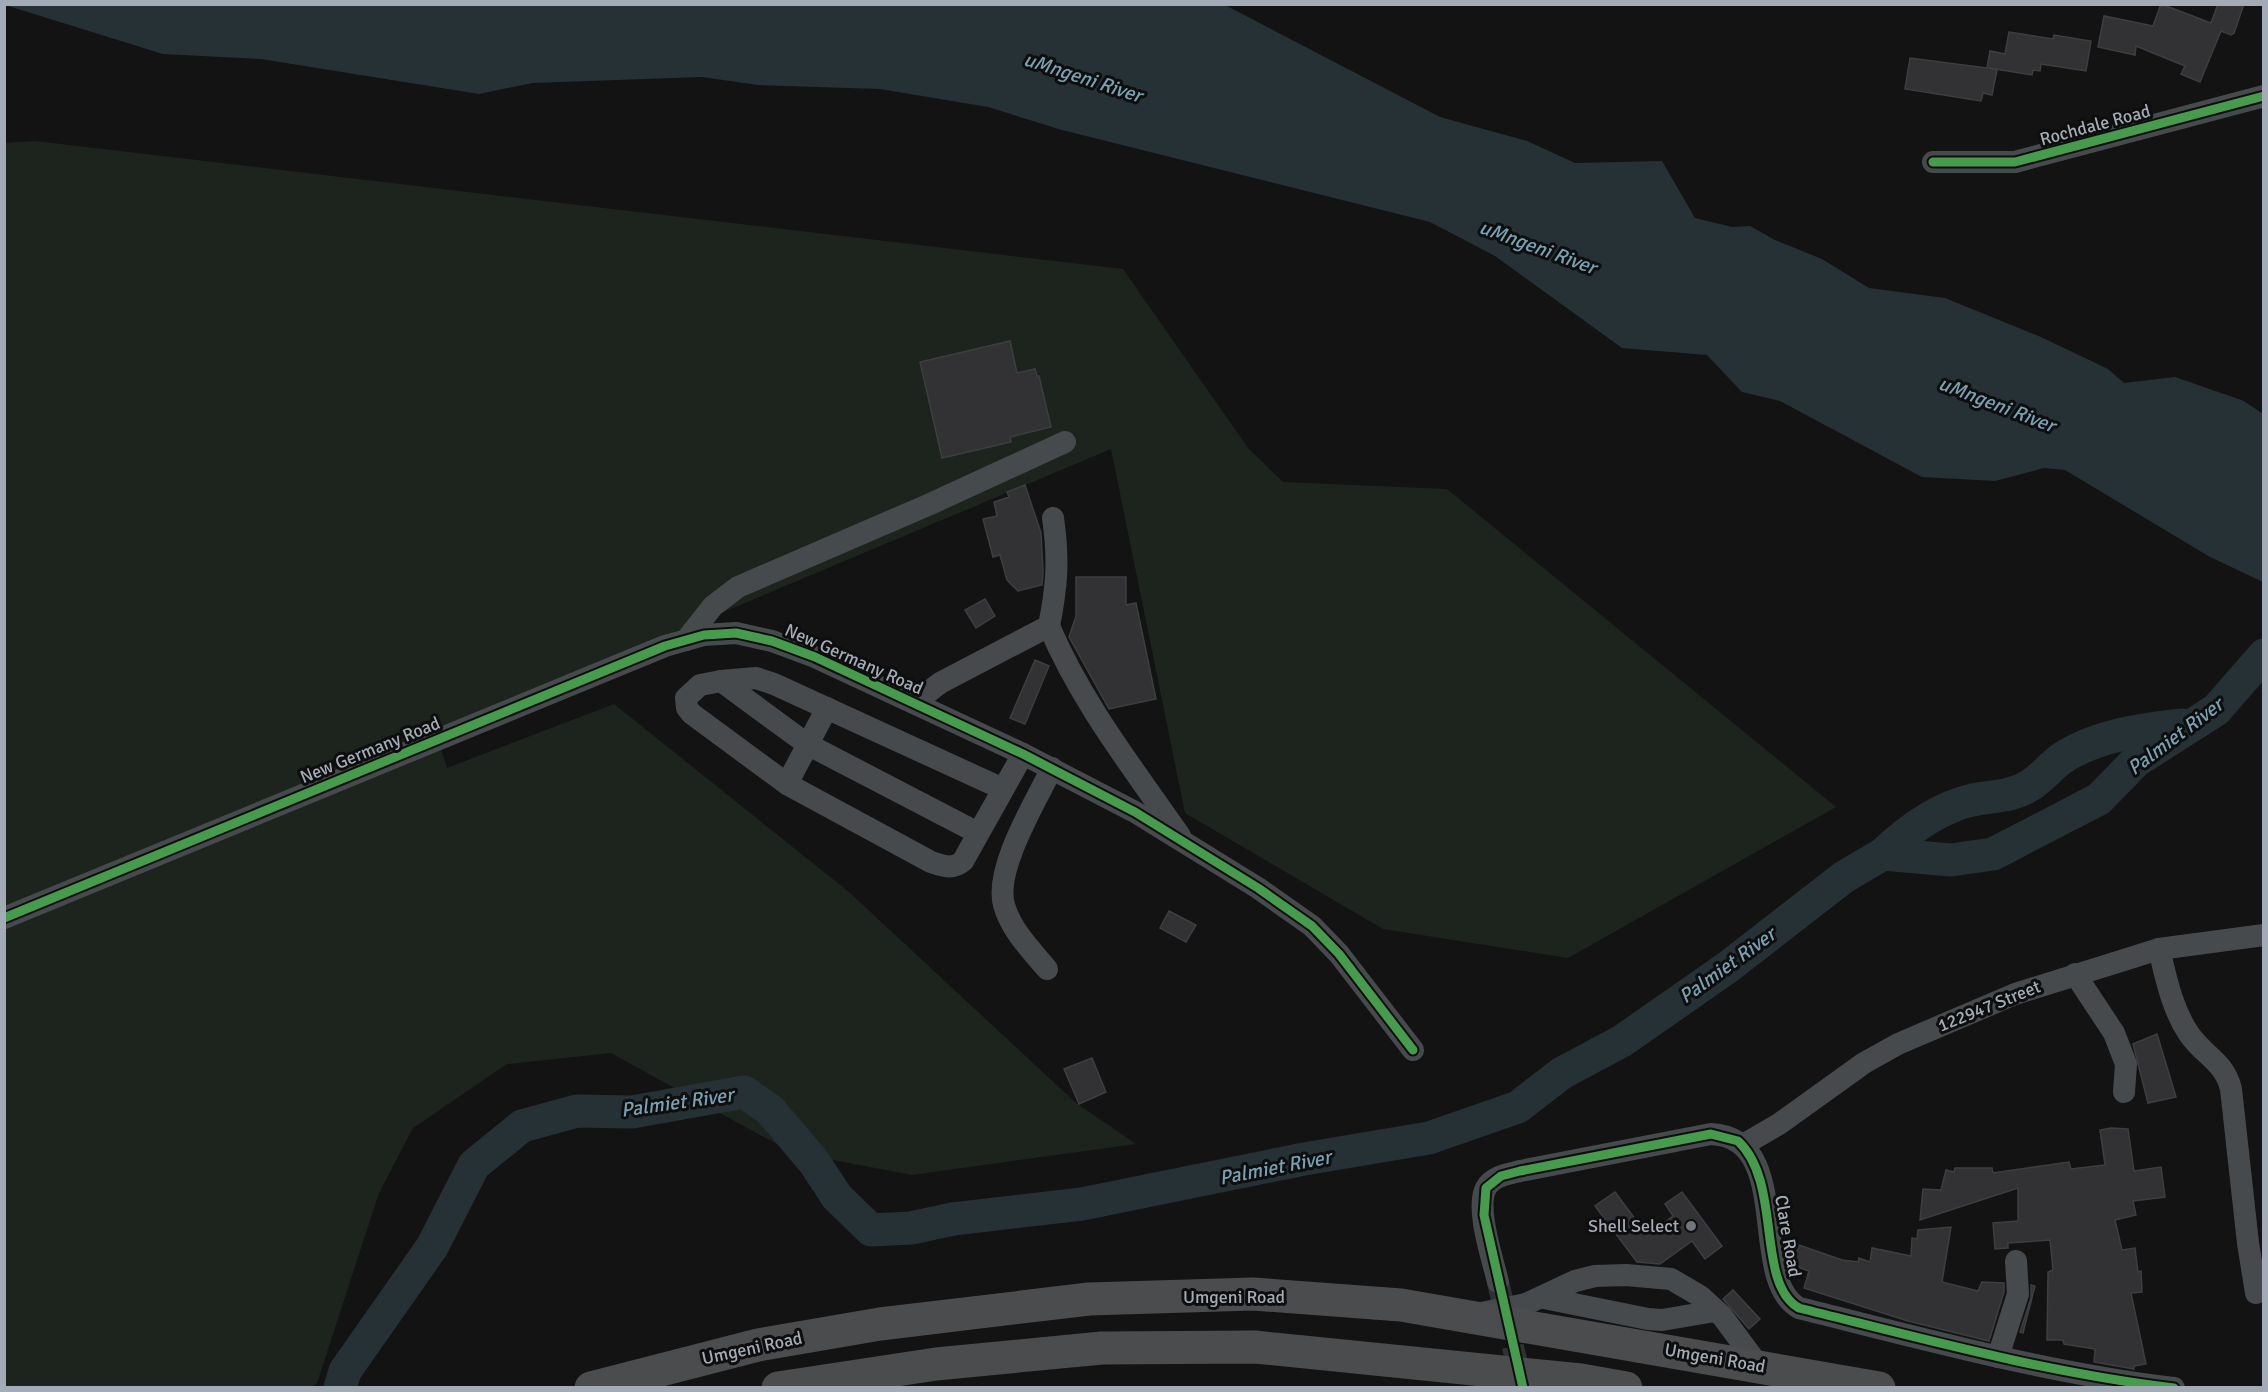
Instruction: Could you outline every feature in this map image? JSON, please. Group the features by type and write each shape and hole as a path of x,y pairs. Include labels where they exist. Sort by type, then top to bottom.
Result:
{"highway":[{"name":"Umgeni Road","path":"591,1388 634,1381 758,1345 880,1324 1089,1299 1253,1294 1401,1305 1879,1388"},
{"path":"778,1388 936,1364 1102,1348 1255,1347 1581,1380 1626,1388"}],"street":[{"name":"Rochdale Road","path":"1933,162 2015,162 2264,96"},
{"path":"686,640 713,606 738,587 928,505 1065,442"},
{"path":"1053,519 1058,555 1058,581 1049,626 1080,689 1184,843"},
{"path":"914,703 940,682 1049,626"},
{"name":"New Germany Road","path":"4,918 664,646 704,635 736,633 772,641 815,657 1052,768 1135,812 1312,926 1339,954 1413,1050"},
{"path":"1003,789 756,678 700,685 686,698 687,708 787,784 931,862 948,867 956,867 963,861 1023,754"},
{"path":"721,681 807,744 978,833"},
{"path":"787,784 827,708"},
{"path":"1047,969 1011,922 1002,893 1005,871 1052,768"},
{"name":"122947 Street","path":"1743,1145 1779,1124 1864,1063 1898,1044 2014,994 2158,950 2264,935"},
{"path":"2158,950 2175,1007 2187,1032 2198,1046 2227,1073 2231,1089 2248,1243 2256,1293"},
{"path":"2074,974 2114,1032 2126,1064 2124,1092"},
{"path":"1498,1282 1484,1215 1483,1199 1486,1188 1501,1176 1711,1134 1732,1138 1743,1145"},
{"name":"Clare Road","path":"1743,1145 1761,1179 1771,1230 1775,1273 1788,1302 1799,1308 1998,1357 2099,1379 2174,1388"},
{"path":"1998,1357 2018,1294 2016,1261"},
{"path":"1466,1315 1526,1304 1544,1298 1575,1281 1595,1276 1626,1275 1671,1279 1700,1296 1715,1311 1759,1366"},
{"path":"1544,1298 1648,1319 1662,1320 1715,1311"}],"shaded area":[{"path":"35,141 1123,269 1248,448 1283,482 1447,489 1836,807 1568,958 1383,929 1185,813 1111,449 721,613 434,729 447,768 614,704 849,892 1076,1103 1136,1144 912,1175 791,1152 611,1053 507,1064 413,1128 379,1193 317,1383 310,1388 5,1388 5,143"}],"water":[{"name":"uMngeni River","path":"5,5 1225,5 1440,117 1527,141 1575,163 1662,161 1695,218 1732,227 1750,226 1775,240 1822,259 1869,288 1945,298 2041,337 2108,369 2124,383 2175,377 2244,401 2263,414 2263,582 2210,557 2065,470 2044,468 1995,481 1922,477 1780,401 1742,392 1707,355 1622,348 1495,256 1430,222 1062,130 988,107 880,89 758,85 702,77 532,83 479,94 261,59 163,54"}],"building":[{"path":"2161,4 2211,23 2218,4 2244,4 2234,33 2231,35 2221,31 2200,82 2181,74 2185,66 2136,46 2135,55 2098,47 2104,16 2153,26"},
{"path":"2009,32 2053,39 2054,35 2091,41 2086,71 2041,64 2040,71 2033,70 2032,75 1989,68 1997,70 1992,95 1983,93 1981,101 1905,89 1910,58 1987,68 1990,51 2005,54"},
{"path":"1010,341 1017,373 1035,369 1039,376 1051,427 1010,437 1011,442 942,458 920,362"},
{"path":"1025,485 1041,533 1043,572 1042,585 1018,591 1007,580 1000,555 993,557 983,519 997,516 994,502 1009,497 1007,492"},
{"path":"1076,577 1126,577 1126,605 1136,603 1156,699 1109,709 1069,637 1076,616"},
{"path":"985,599 995,616 976,628 965,610"},
{"path":"1035,660 1049,666 1025,724 1010,718"},
{"path":"1169,911 1196,925 1186,942 1160,928"},
{"path":"2157,1034 2176,1097 2148,1103 2133,1044"},
{"path":"1092,1058 1106,1092 1079,1104 1064,1069"},
{"path":"2128,1129 2134,1171 2161,1167 2165,1197 2133,1201 2136,1215 2115,1220 2122,1250 2135,1248 2138,1272 2141,1271 2142,1292 2131,1293 2146,1364 2134,1366 2134,1369 2094,1362 2095,1349 2064,1344 2063,1340 2047,1340 2048,1272 2053,1270 2050,1240 2008,1243 2008,1248 1995,1249 1993,1223 2018,1221 2018,1188 1920,1220 1923,1189 1941,1190 1946,1170 1954,1172 1955,1168 1992,1168 1993,1173 2069,1162 2071,1169 2105,1165 2100,1130"},
{"path":"1615,1192 1647,1235 1673,1216 1665,1204 1682,1192 1722,1246 1705,1259 1692,1241 1660,1264 1637,1262 1595,1206"},
{"path":"1951,1227 1942,1282 1978,1291 1982,1282 2004,1283 2004,1292 1989,1341 1908,1321 1804,1288 1809,1271 1794,1266 1796,1262 1792,1262 1799,1245 1842,1260 1858,1262 1859,1258 1870,1262 1872,1248 1911,1256 1912,1238 1917,1239 1918,1230"},
{"path":"2031,1285 2035,1286 2023,1333 2020,1332 2031,1298"},
{"path":"1733,1290 1760,1319 1749,1329 1723,1299"}],"waterway":[{"name":"Palmiet River","path":"340,1388 345,1371 432,1247 474,1165 522,1126 577,1111 632,1112 744,1092 770,1110 814,1162 837,1197 871,1230 911,1228 953,1219 1082,1204 1304,1159 1429,1138 1518,1107 1562,1073 1622,1041 1728,967 1844,877 1883,854 1951,860 1993,854 2099,799 2136,761 2216,710 2264,655"},
{"path":"1883,854 1902,837 1935,815 1972,800 2022,790 2074,751 2104,739 2136,731 2183,725"}],"tunnel":[{"path":"1498,1282 1522,1386"}],"cycle path":[{"path":"1933,162 2015,162 2264,96"},
{"path":"4,918 665,646 704,635 736,633 772,641 815,657 1023,754 1135,812 1258,888 1312,926 1339,954 1413,1050"},
{"path":"1523,1388 1484,1215 1486,1188 1501,1176 1520,1171 1711,1134 1738,1141 1752,1159 1760,1181 1777,1277 1786,1295 1799,1308 2032,1364 2079,1374 2174,1388"}],"place":[{"name":"Shell Select","path":"1691,1226"}]}
